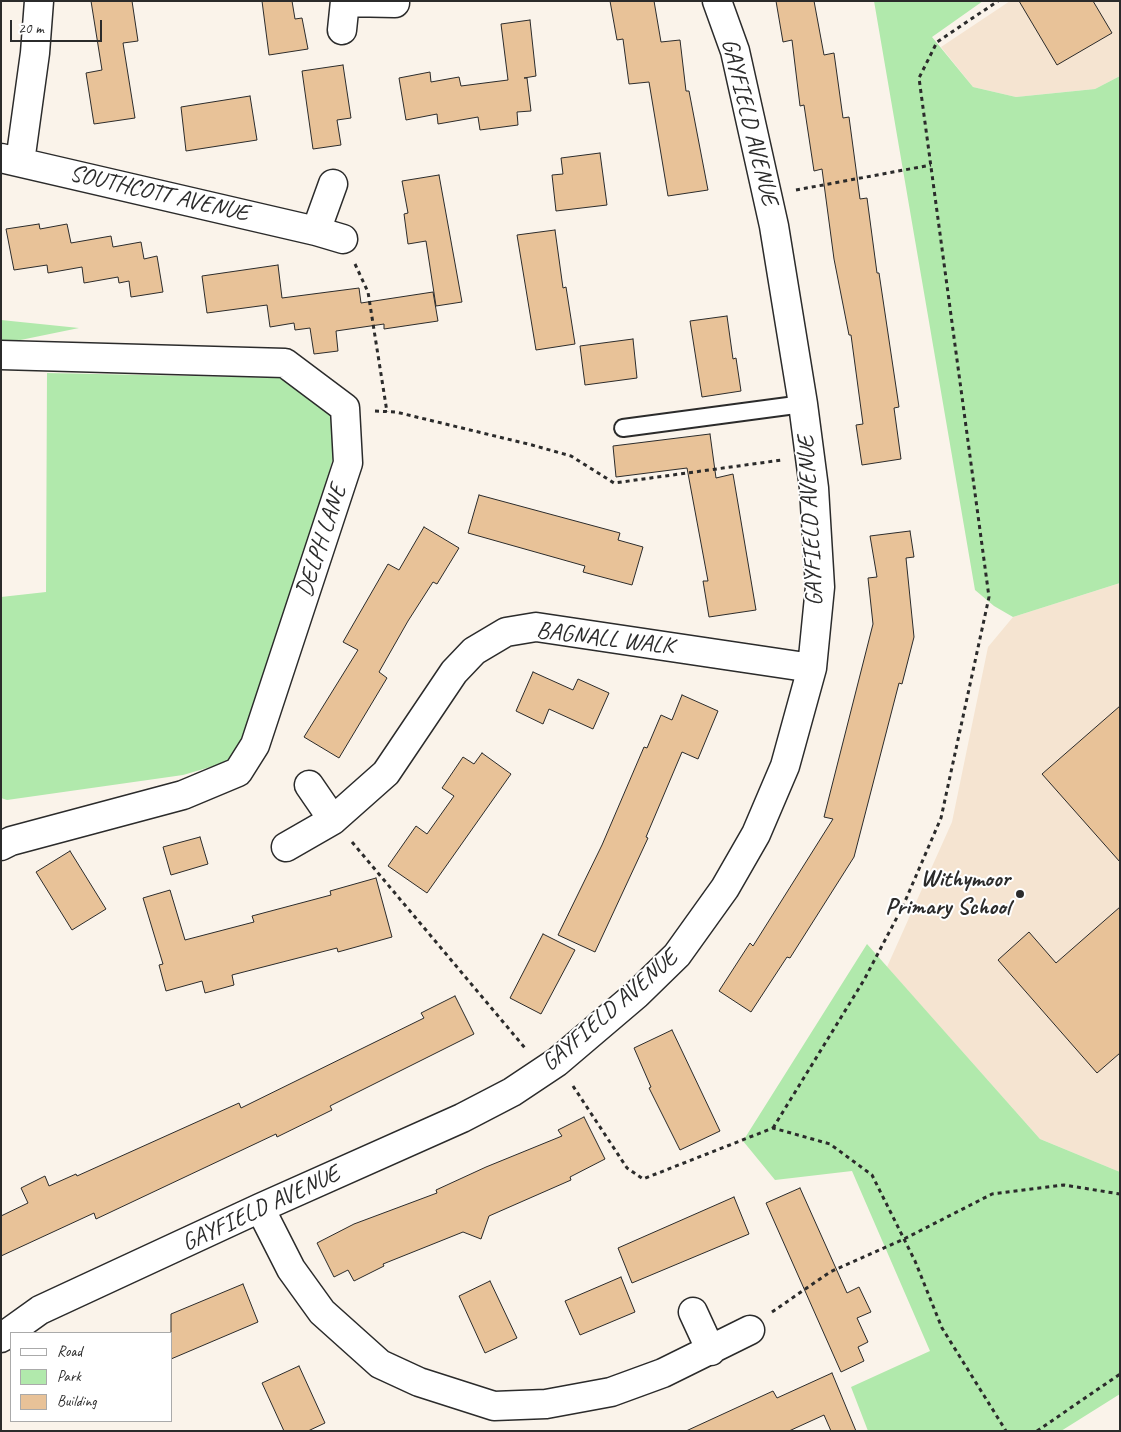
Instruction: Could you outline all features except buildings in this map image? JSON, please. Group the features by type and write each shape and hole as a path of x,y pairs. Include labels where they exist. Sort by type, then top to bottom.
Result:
{"street":[{"path":"11,160 35,53 38,1"},
{"name":"GAYFIELD AVENUE","path":"1,1338 40,1310 260,1208 462,1118 512,1092 558,1062 637,994 678,955 725,888 756,834 785,766 812,668 820,587 814,488 803,404 774,226 735,51 717,1"},
{"path":"342,30 345,2 395,3"},
{"name":"SOUTHCOTT AVENUE","path":"11,160 316,231 343,239"},
{"path":"316,231 333,184"},
{"path":"1,355 285,363 345,408"},
{"name":"DELPH LANE","path":"1,846 11,841 183,795 238,772 255,745 348,463 345,408"},
{"name":"BAGNALL WALK","path":"286,847 333,820 386,773 454,672 474,651 506,632 536,627 812,668"},
{"path":"310,785 333,820"},
{"path":"260,1208 291,1269 322,1312 380,1364 419,1382 494,1406 546,1404 611,1392 663,1374 750,1330"},
{"path":"693,1312 711,1351"}],"lane":[{"path":"623,428 803,404"}],"path":[{"path":"333,820 530,1054 558,1062 627,1168 643,1179 773,1128 864,980 903,906 941,818 989,597 919,78 937,42 998,1"},
{"path":"767,195 930,165"},
{"path":"343,239 368,292 387,412"},
{"path":"345,408 387,412 532,445 571,456 614,482 810,457"},
{"path":"773,1128 830,1144 872,1175 915,1262 942,1328 1006,1431"},
{"path":"750,1330 783,1304 830,1272 904,1239 992,1194 1064,1186 1120,1194"},
{"path":"1037,1431 1120,1374"}],"shaded area":[{"path":"1010,1 1120,1 1120,76 1095,89 1016,97 973,87 941,47"},
{"name":"Withymoor Primary School","path":"1120,583 1120,1172 1040,1139 887,967 952,822 988,647 1013,617"}],"green space":[{"path":"874,1 983,1 932,37 973,87 1016,97 1095,89 1120,76 1120,583 1013,617 994,606 975,590"},
{"path":"1,320 79,328 1,344"},
{"path":"47,373 289,378 335,413 333,458 314,525 234,760 183,775 7,800 1,798 1,597 46,592"},
{"path":"867,944 1040,1139 1120,1172 1120,1394 1061,1431 868,1431 851,1387 930,1351 852,1171 775,1180 743,1141"}],"place":[{"name":"Withymoor Primary School","path":"1020,894"}]}
